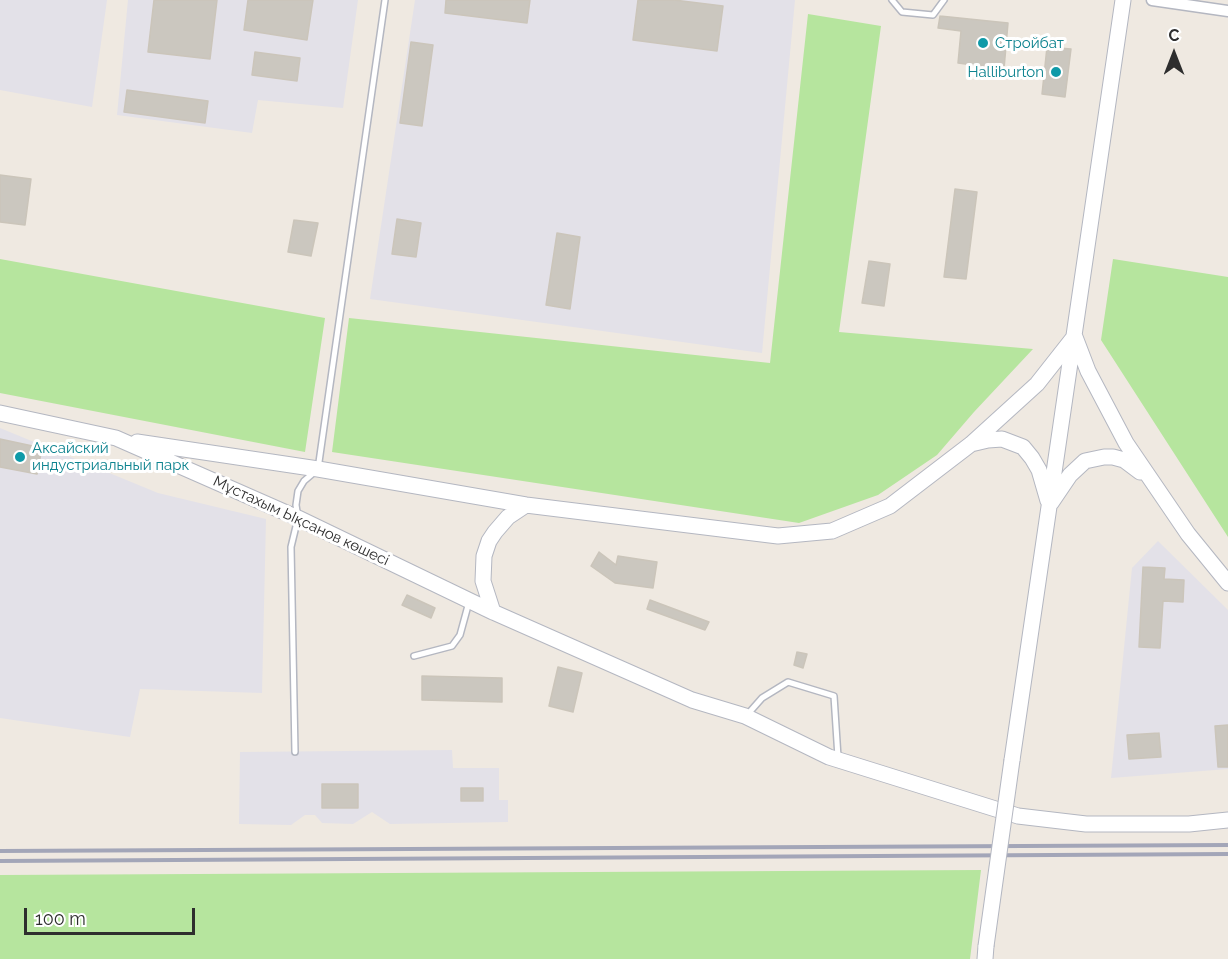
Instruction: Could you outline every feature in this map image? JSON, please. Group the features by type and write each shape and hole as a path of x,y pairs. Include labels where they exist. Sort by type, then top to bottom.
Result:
{"main road":[{"path":"986,952 1123,0"},
{"path":"116,438 318,469 526,505 778,536 832,531 890,506 971,444 1037,384 1074,337"},
{"path":"1074,337 1109,414 1188,534 1228,583"},
{"name":"Мұстахым Ықсанов көшесі","path":"0,413 116,438 298,518 493,612 692,700 746,716 838,760 1018,816 1086,824 1189,824 1228,820"},
{"path":"971,444 1002,439 1023,447 1039,470 1049,506"},
{"path":"1049,506 1076,467 1094,458 1124,460 1153,484"},
{"path":"493,612 483,581 484,556 495,532 508,517 526,505"}],"street":[{"path":"1152,0 1228,11"}],"lane":[{"path":"295,752 291,547 298,518 296,505 298,490 304,481 318,469 385,0"},
{"path":"892,0 902,12 933,15 944,0"},
{"path":"414,656 452,645 460,635 469,601"},
{"path":"746,716 762,698 788,682 834,696 838,760"}],"shaded area":[{"path":"0,0 107,0 92,107 0,90"},
{"path":"128,0 358,0 343,108 258,100 252,133 117,115"},
{"path":"415,0 795,0 762,353 370,299"},
{"path":"0,428 158,493 266,519 262,693 140,689 130,737 0,718"},
{"path":"1158,541 1228,610 1228,769 1111,778 1132,568"},
{"path":"452,750 453,768 499,768 499,800 508,800 508,822 390,824 372,812 353,824 322,823 315,815 305,815 291,825 239,824 240,752"}],"green space":[{"path":"808,14 881,26 839,332 1033,349 937,455 878,495 799,523 332,452 349,318 770,363"},
{"path":"0,259 325,318 305,452 0,393"},
{"path":"1113,259 1228,277 1228,537 1101,340"},
{"path":"981,870 970,959 0,959 0,875"}],"building":[{"path":"154,0 217,0 210,59 148,52"},
{"path":"248,0 313,0 307,40 244,30"},
{"path":"446,0 530,0 527,23 445,13"},
{"path":"638,0 674,0 723,6 717,51 633,40"},
{"name":"Стройбат","path":"940,16 1008,23 1004,69 958,63 961,31 938,28"},
{"path":"411,42 433,45 422,126 400,123"},
{"name":"Halliburton","path":"1047,47 1071,49 1065,97 1042,94"},
{"path":"255,52 300,58 297,81 252,75"},
{"path":"127,90 208,101 205,123 124,112"},
{"path":"0,175 31,179 25,225 0,222"},
{"path":"955,189 977,192 966,279 944,277"},
{"path":"397,219 421,223 416,257 392,254"},
{"path":"294,220 318,223 311,256 288,252"},
{"path":"557,233 580,237 570,309 546,305"},
{"path":"869,261 890,264 884,306 862,303"},
{"name":"Аксайский индустриальный парк","path":"0,439 42,448 37,474 0,467"},
{"path":"599,552 616,565 618,556 657,562 653,588 615,583 591,566"},
{"path":"1143,567 1165,568 1164,579 1184,580 1183,602 1163,601 1160,648 1139,647"},
{"path":"407,595 435,608 431,618 402,605"},
{"path":"650,600 709,622 705,630 647,609"},
{"path":"797,652 807,654 803,668 794,665"},
{"path":"558,667 582,673 573,712 549,706"},
{"path":"422,676 502,678 502,702 422,700"},
{"path":"1228,725 1228,767 1218,767 1215,726"},
{"path":"1159,733 1161,757 1129,759 1127,735"},
{"path":"322,784 358,784 358,808 322,808"},
{"path":"461,788 483,788 483,801 461,801"}],"railway":[{"path":"0,851 1228,845"},
{"path":"0,861 1228,854"}],"place":[{"name":"Стройбат","path":"983,43"},
{"name":"Halliburton","path":"1056,72"},
{"name":"Аксайский индустриальный парк","path":"20,457"}]}
